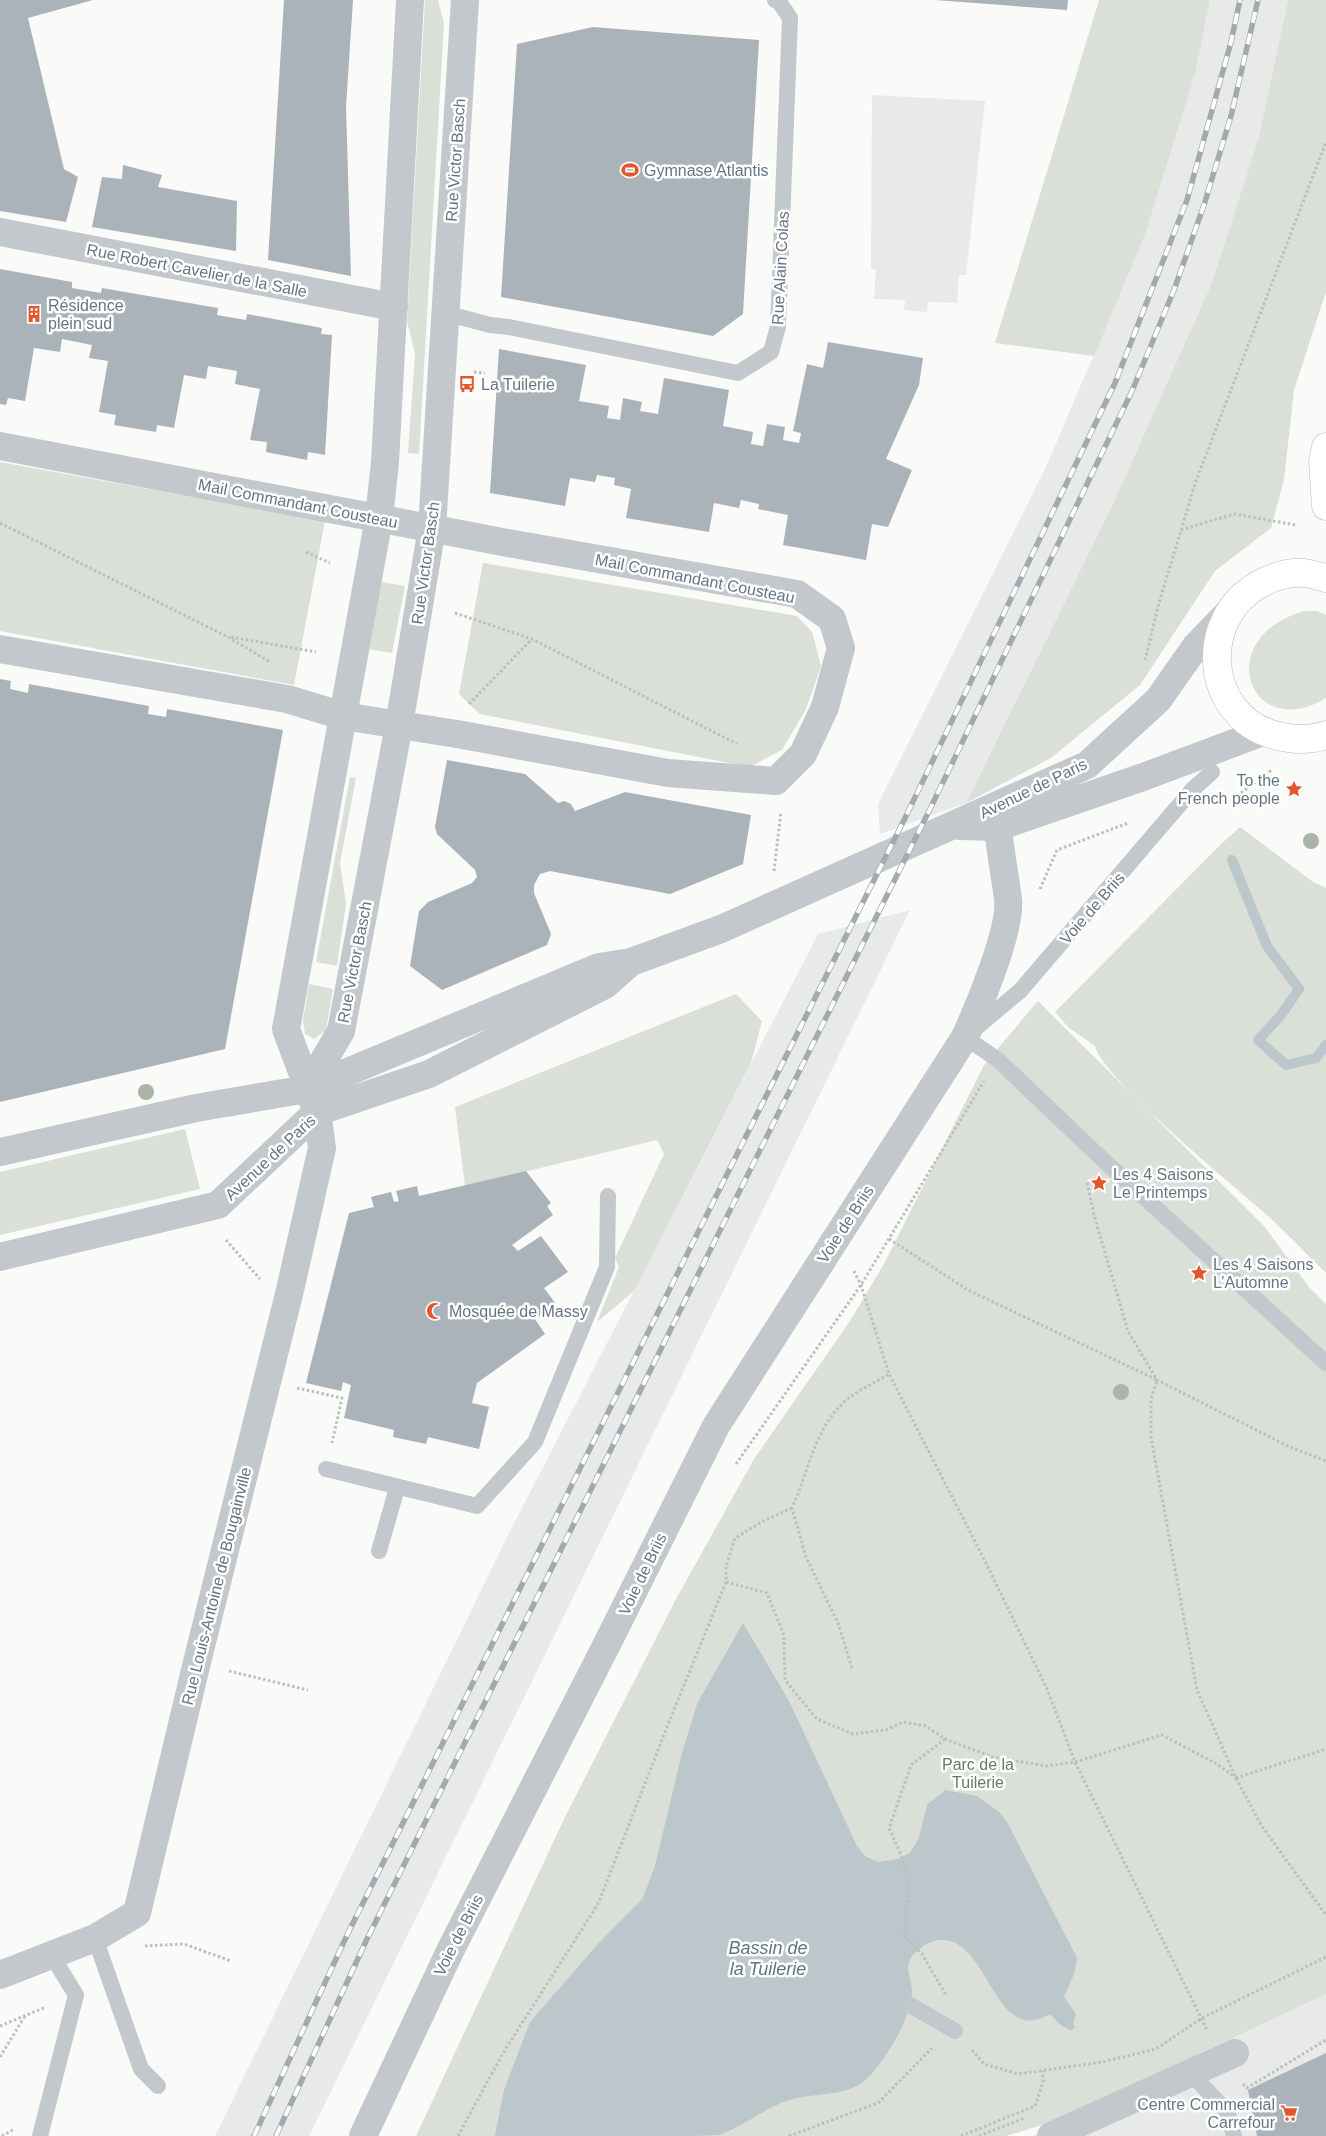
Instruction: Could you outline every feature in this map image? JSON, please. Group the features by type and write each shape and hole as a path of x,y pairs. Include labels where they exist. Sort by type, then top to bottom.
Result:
{"main road":[{"path":"1326,447 1323,461 1326,506"},
{"path":"1326,578 1302,573 1274,577 1248,590 1229,612 1218,640 1216,656 1219,679 1234,707 1244,719 1263,732 1292,740 1326,735"}],"street":[{"path":"312,1101 286,1029 379,518 385,462 410,0"},
{"name":"Rue Victor Basch","path":"312,1101 341,1031 399,725 432,528 438,468 445,313 465,0"},
{"name":"Rue Robert Cavelier de la Salle","path":"0,232 394,306"},
{"name":"Mail Commandant Cousteau","path":"0,446 432,528 797,594 832,619 841,648 825,707 803,754 776,781"},
{"name":"Avenue de Paris","path":"0,1152 196,1108 312,1101 599,966 631,962 780,904 1087,765 1158,700 1196,646 1229,612"},
{"path":"0,648 287,700 343,716 668,773 776,781"},
{"name":"Avenue de Paris","path":"954,826 998,827 1143,777 1263,732"},
{"name":"Voie de Briis","path":"363,2136 450,1951 716,1426 965,1037 982,1000 1007,921 1008,899 1005,890 998,827"},
{"name":"Avenue de Paris","path":"0,1257 218,1205 312,1101"},
{"name":"Rue Louis-Antoine de Bougainville","path":"0,1975 95,1938 137,1913 268,1380 322,1148 312,1101"},
{"path":"1051,2136 1228,2057"}],"lane":[{"name":"Rue Alain Colas","path":"445,313 490,325 519,328 738,374 771,352 778,327 790,18 778,0 776,0"},
{"name":"Voie de Briis","path":"965,1037 1020,991 1193,789 1212,772"},
{"path":"965,1037 998,1060 1078,1136 1326,1363"},
{"path":"326,1469 396,1488 477,1506 535,1442 607,1266 608,1196"},
{"path":"379,1551 396,1488"},
{"path":"95,1938 142,2069 158,2086"},
{"path":"40,2136 76,1995 52,1956"},
{"path":"910,2005 955,2031"},
{"path":"1191,2074 1227,2111 1234,2136"}],"path":[{"path":"1158,700 1140,682 1159,603 1180,531 1196,481 1326,142"},
{"path":"1180,531 1234,514 1296,525"},
{"path":"0,523 228,637 274,665"},
{"path":"306,552 330,563"},
{"path":"455,613 532,639 753,752 776,781 781,807 773,879"},
{"path":"228,637 316,652"},
{"path":"465,708 532,639"},
{"path":"1233,799 1270,770 1278,769"},
{"path":"1005,890 1037,894 1057,850 1154,813 1169,819"},
{"path":"732,1470 861,1285 998,1060"},
{"path":"1078,1136 1095,1219 1128,1331 1157,1380 1151,1400 1151,1438 1197,1690 1236,1778 1261,1825 1326,1915"},
{"path":"838,1236 861,1285 890,1374 1043,1680 1075,1762 1202,2018"},
{"path":"889,1239 968,1290 1157,1380 1290,1447 1326,1461"},
{"path":"226,1240 263,1282"},
{"path":"458,2136 503,2053 598,1904 726,1582 726,1568 735,1538 765,1520 792,1508 801,1489 815,1442 842,1404 890,1374"},
{"path":"268,1380 342,1398 326,1469"},
{"path":"792,1508 806,1557 838,1623 852,1668"},
{"path":"726,1582 767,1593 784,1635 785,1680 817,1719 853,1734 886,1730 903,1722 926,1726 945,1739 993,1757 1046,1766 1075,1762 1162,1735 1217,1764 1236,1778"},
{"path":"253,1677 308,1690"},
{"path":"945,1739 911,1765 889,1828 902,1857 908,1879 905,1936 922,1954 951,2002 955,2031 984,2064 1018,2074 1102,2062 1156,2049 1202,2018 1326,1957"},
{"path":"1236,1778 1326,1748"},
{"path":"142,1946 151,1948 184,1944 231,1960"},
{"path":"0,2026 76,1995"},
{"path":"0,2057 26,2016"},
{"path":"789,2136 878,2103 930,2049 955,2031"},
{"path":"1228,2057 1247,2088 1326,2040"},
{"path":"961,2136 1035,2106 1043,2082 1043,2071"}],"shaded area":[{"path":"1210,0 1288,0 1259,137 1211,285 1113,504 966,803 880,834 878,804 1046,467 1146,232 1196,71"},
{"path":"872,95 985,101 966,275 959,275 957,303 928,302 927,312 904,310 905,300 874,299 876,270 871,269"},
{"path":"910,910 309,2136 215,2136 508,1535 818,934"},
{"path":"1326,1994 1326,2136 1033,2136 1059,2120"}],"green space":[{"path":"425,0 438,0 444,23 419,454 408,453 415,354 407,321"},
{"path":"1099,0 1210,0 1196,71 1146,232 1094,356 995,343"},
{"path":"1288,0 1326,0 1326,292 1294,390 1284,480 1271,528 1215,571 1140,685 1051,758 966,803 1113,504 1211,285 1259,137"},
{"path":"0,462 325,521 294,685 0,631"},
{"path":"483,563 797,616 812,632 821,666 806,709 782,750 749,767 480,714 459,694"},
{"path":"381,582 405,586 392,653 369,649"},
{"path":"1304,611 1317,611 1326,615 1326,698 1300,709 1278,708 1261,698 1251,682 1249,663 1257,643 1275,625"},
{"path":"350,777 356,778 340,863 346,904 337,966 316,962"},
{"path":"1240,827 1313,882 1326,888 1326,1273 1267,1215 1144,1106 1103,1062 1095,1046 1069,1028 1055,1012"},
{"path":"309,984 333,989 326,1030 314,1039 305,1034 303,1020"},
{"path":"736,994 762,1021 751,1063 634,1291 597,1322 619,1267 615,1258 664,1154 657,1140 465,1186 455,1107"},
{"name":"Parc de la Tuilerie","path":"1038,1001 1264,1226 1309,1287 1326,1304 1326,1994 1059,2120 1006,2136 416,2136 565,1817 675,1601 754,1459 850,1321 884,1264 984,1065"},
{"path":"185,1129 200,1189 0,1235 0,1172"}],"water":[{"name":"Bassin de la Tuilerie","path":"743,1623 789,1701 857,1846 866,1857 878,1862 898,1859 910,1853 919,1838 927,1805 945,1790 977,1796 999,1812 1007,1822 1077,1958 1074,1974 1064,1997 1076,2014 1073,2024 1075,2027 1071,2031 1058,2023 1050,2014 1030,2020 1014,2015 1001,2002 966,1950 950,1941 931,1942 918,1950 909,1962 908,1969 912,1987 911,2001 899,2033 875,2070 858,2085 839,2092 786,2101 766,2110 738,2127 718,2135 495,2136 504,2090 530,2022 597,1945 643,1898 655,1866 682,1753 697,1704"}],"building":[{"path":"0,0 93,0 28,18 64,169 78,177 66,222 0,211"},
{"path":"284,0 353,0 346,107 351,276 268,260"},
{"path":"935,0 1068,0 1067,10"},
{"name":"Gymnase Atlantis","path":"593,27 759,40 743,314 713,336 501,297 517,44"},
{"path":"123,165 162,175 158,187 237,201 236,251 92,227 102,177 122,179"},
{"path":"0,269 72,282 72,288 101,293 102,288 218,308 217,315 246,320 247,314 322,328 321,334 332,335 325,455 308,452 307,460 266,452 267,442 250,440 260,389 235,384 237,371 208,366 206,379 184,375 174,428 157,425 156,432 114,425 116,415 99,412 108,361 89,358 92,345 62,339 60,352 34,348 25,401 8,398 6,405 0,404"},
{"path":"828,342 923,358 919,385 886,459 912,470 888,527 872,524 866,560 783,545 788,515 758,509 759,504 741,500 739,508 714,503 709,532 626,518 631,489 614,485 615,478 597,475 595,482 570,478 565,506 490,493 499,349 586,365 579,401 609,406 607,418 620,420 623,398 642,402 640,411 658,414 664,378 729,390 723,426 753,432 751,444 763,446 767,424 785,427 783,440 799,443 801,433 793,431 807,364 823,368"},
{"path":"0,679 11,681 10,689 28,693 29,684 149,706 148,714 166,717 167,709 283,730 225,1049 0,1102"},
{"path":"447,760 525,774 558,803 564,801 571,804 575,811 625,792 751,815 743,864 670,894 550,871 540,874 534,885 534,893 551,934 547,945 442,990 410,966 419,911 428,902 472,883 477,877 475,870 437,834 435,827"},
{"name":"Mosquée de Massy","path":"526,1171 551,1203 547,1206 553,1215 512,1245 518,1251 541,1236 568,1272 544,1288 556,1304 535,1319 545,1334 477,1383 472,1403 489,1407 479,1449 428,1437 426,1444 393,1437 394,1430 344,1418 351,1385 343,1382 341,1391 306,1383 349,1213 374,1207 371,1197 391,1192 394,1202 399,1201 396,1191 417,1186 419,1196"},
{"name":"Centre Commercial Carrefour","path":"1326,2053 1326,2136 1257,2136 1248,2090"}],"waterway":[{"path":"1232,860 1267,946 1299,989 1281,1015 1258,1040 1286,1065 1316,1058 1326,1045"}],"railway":[{"path":"254,2136 348,1933 906,816 1115,383 1187,200 1231,42 1240,0"},
{"path":"276,2136 367,1939 930,809 1132,391 1174,290 1204,205 1231,116 1258,0"}],"place":[{"name":"Gymnase Atlantis","path":"630,170"},
{"name":"Résidence plein sud","path":"34,314"},
{"name":"La Tuilerie","path":"467,384"},
{"name":"To the French people","path":"1294,789"},
{"name":"Les 4 Saisons Le Printemps","path":"1099,1183"},
{"name":"Les 4 Saisons L’Automne","path":"1199,1273"},
{"name":"Mosquée de Massy","path":"435,1311"},
{"name":"Centre Commercial Carrefour","path":"1289,2113"}]}
